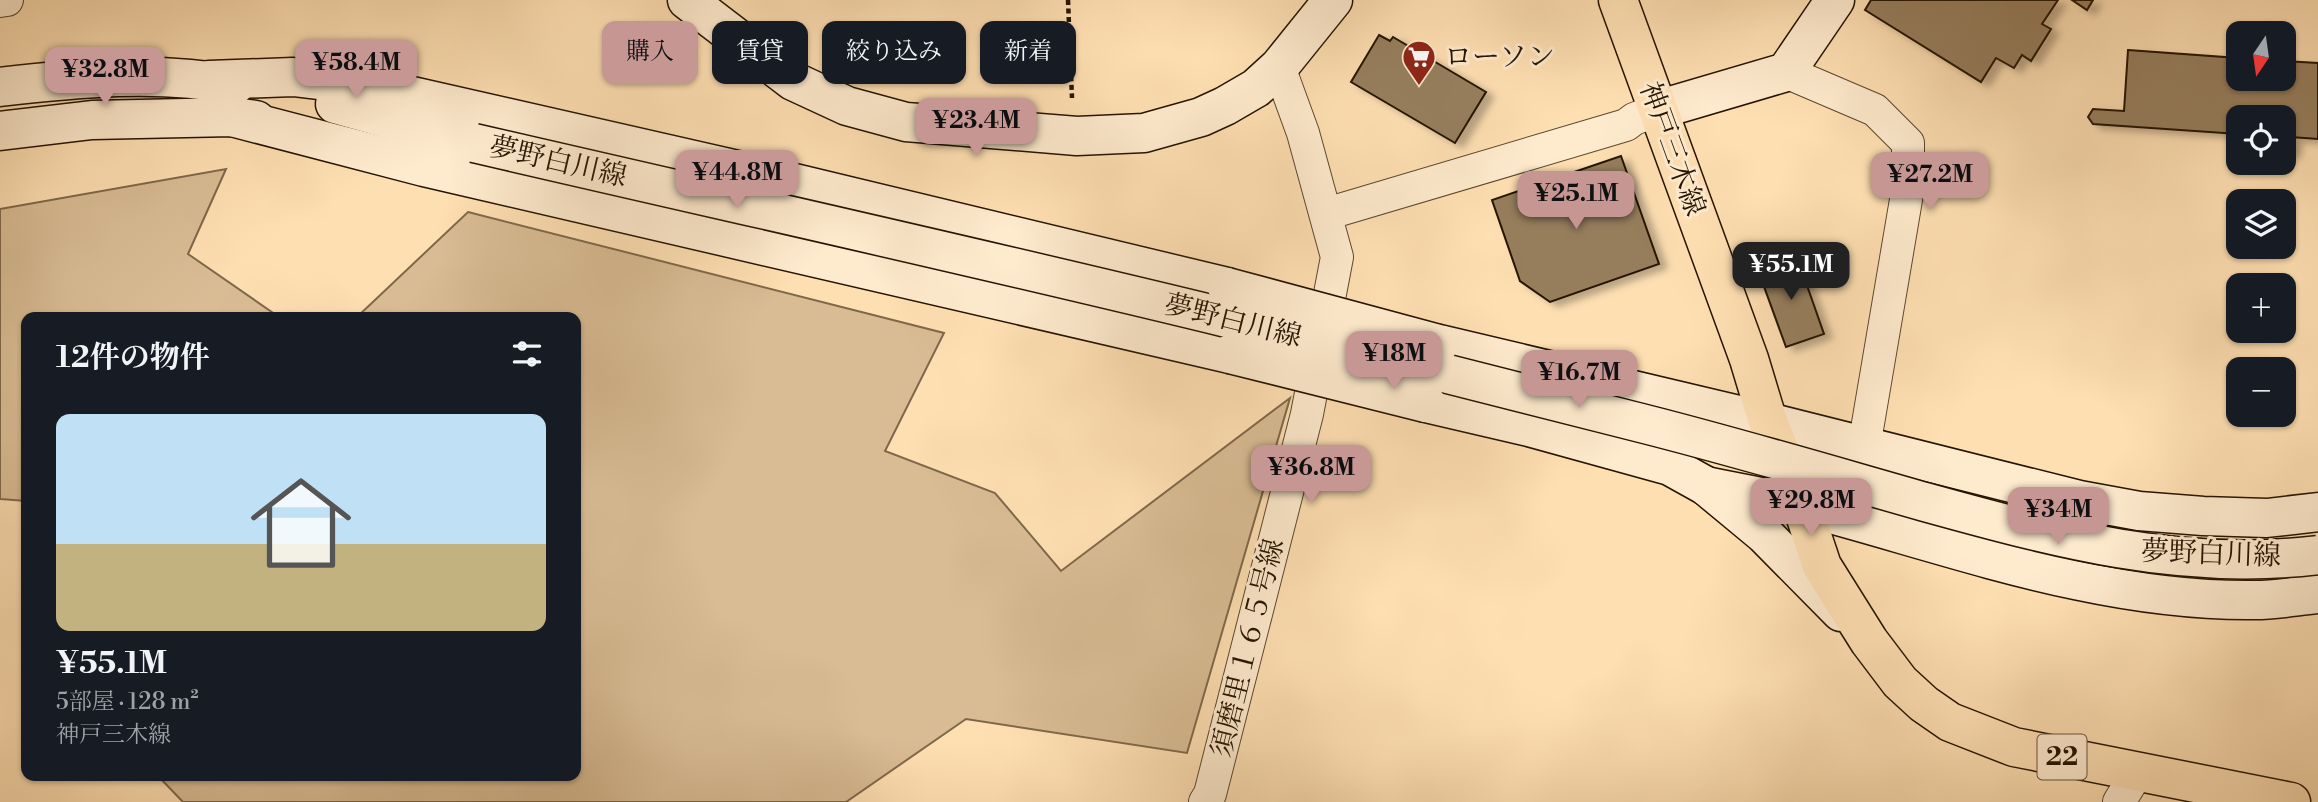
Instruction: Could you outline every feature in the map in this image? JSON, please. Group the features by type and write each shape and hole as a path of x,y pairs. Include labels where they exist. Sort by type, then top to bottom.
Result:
{"main road":[{"name":"神戸三木線","path":"1618,0 1822,566 1869,641 1900,681 1924,704 1950,722 2128,788 2291,802"}],"street":[{"path":"0,1 7,0"},
{"path":"687,0 793,81 848,106 906,122 1077,136 1144,133 1201,117 1225,106 1256,88 1279,67 1333,0"},
{"path":"1326,214 1626,125 1634,118 1657,110 1786,72 1835,0"},
{"name":"須磨里１６５号線","path":"1208,798 1307,414 1337,257 1303,133 1279,67"},
{"path":"1786,72 1875,110 1908,143 1908,188 1864,447"},
{"name":"夢野白川線","path":"0,87 144,76 209,80 347,107 474,143 1231,319 1661,428 2056,536 2120,550 2200,558 2282,559 2318,555"},
{"path":"209,80 293,76 368,86 769,177 1227,287 1439,344 1768,422 2079,500 2139,511 2203,516 2267,518 2318,512"},
{"path":"232,117 451,173 1230,354 1529,427 1670,466 1706,486 1764,534 1869,641"},
{"name":"夢野白川線","path":"0,131 92,120 232,117 474,143"},
{"path":"1706,486 1802,506 2044,575 2135,591 2189,597 2256,600 2318,594"}],"path":[{"path":"1068,0 1072,109"}],"shaded area":[{"path":"226,169 188,254 272,312 21,312 21,501 0,499 0,209"},
{"path":"468,212 944,333 885,451 995,493 1061,571 1290,398 1187,753 966,719 846,802 183,802 163,781 581,781 581,312 362,312"}],"building":[{"path":"1871,0 2058,0 2042,24 2051,29 2031,61 2022,55 2014,68 1996,58 1981,82 1865,10"},
{"path":"2072,0 2093,0 2087,10"},
{"name":"ローソン","path":"1379,35 1390,41 1393,37 1486,92 1455,143 1351,82"},
{"path":"2128,50 2226,57 2226,91 2296,91 2296,62 2318,63 2318,139 2296,137 2296,105 2226,105 2226,133 2093,124 2088,117 2093,109 2124,111"},
{"path":"1621,156 1659,264 1550,302 1520,281 1492,200"},
{"path":"1797,257 1824,334 1786,347 1758,270"}],"place":[{"name":"ローソン","path":"1419,87"}]}
